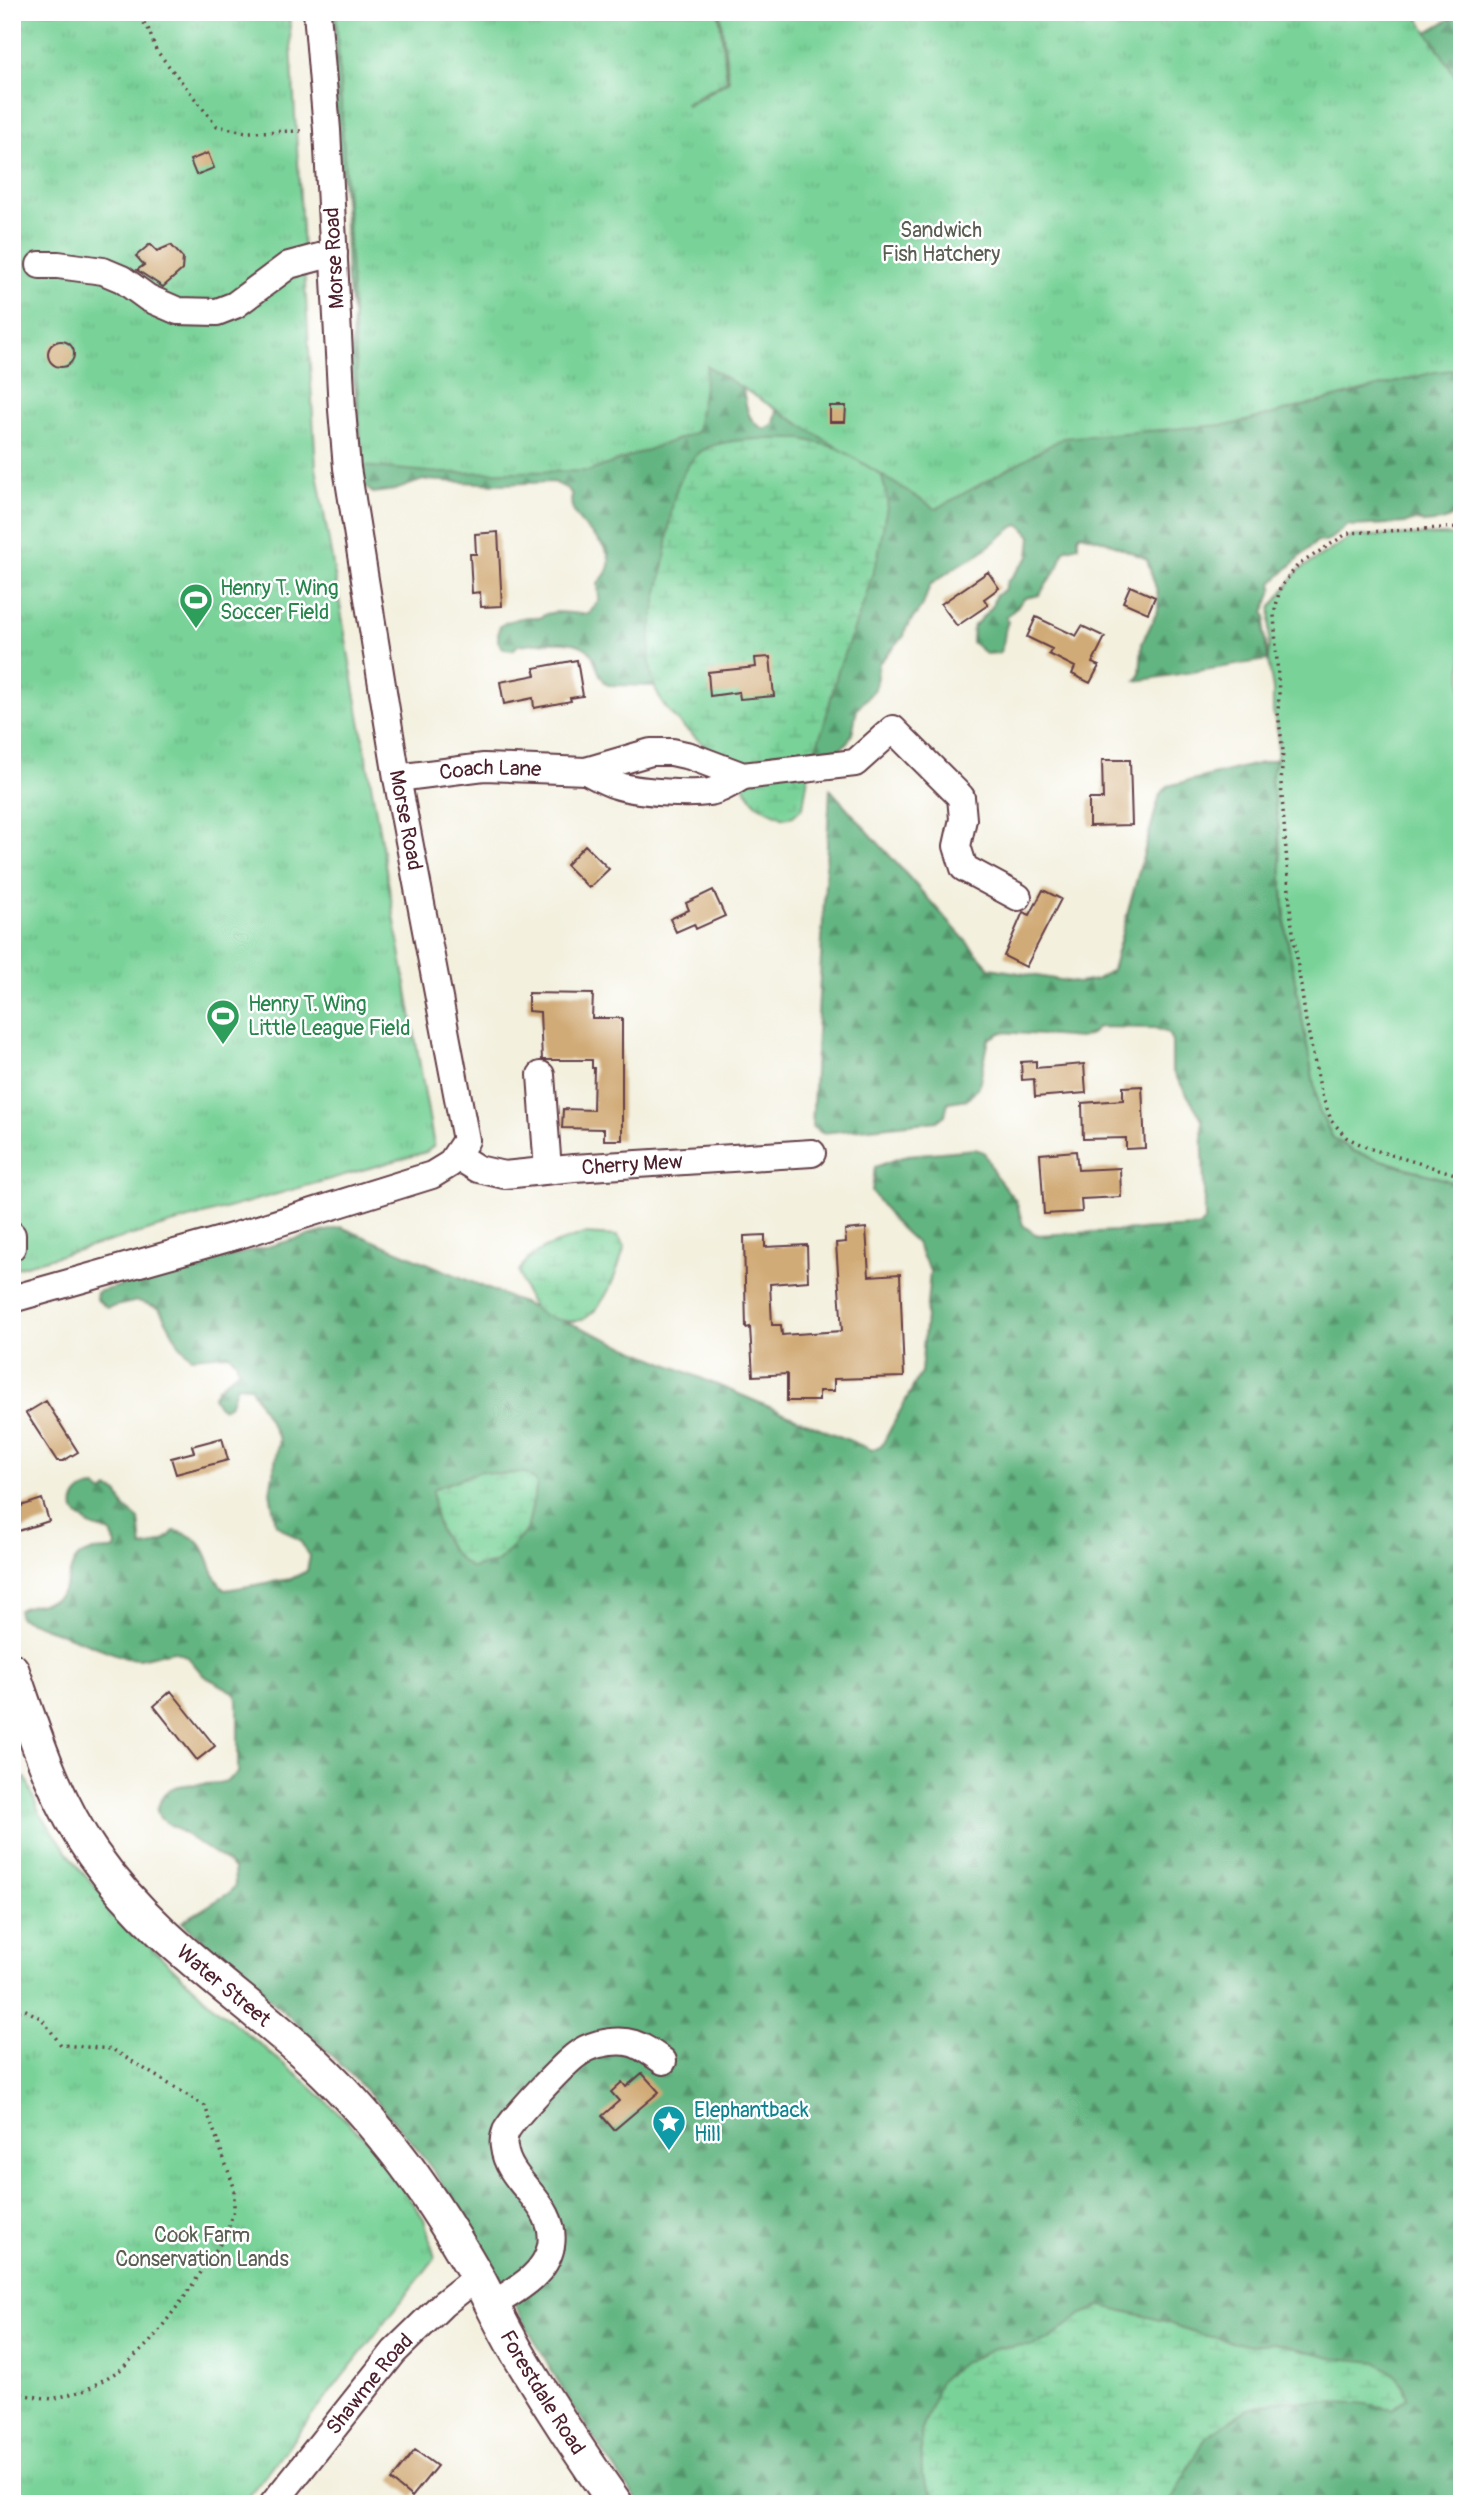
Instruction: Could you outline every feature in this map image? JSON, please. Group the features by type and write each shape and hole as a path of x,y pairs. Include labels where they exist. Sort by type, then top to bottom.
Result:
{"main road":[{"name":"Water Street","path":"12,1670 50,1774 92,1853 133,1903 176,1947 305,2053 356,2105 430,2200 485,2291"},
{"name":"Forestdale Road","path":"485,2291 522,2361 615,2504"}],"street":[{"name":"Morse Road","path":"317,12 327,130 347,468 397,778 466,1130 466,1140 457,1156"},
{"path":"40,265 103,271 122,279 148,298 178,311 217,312 235,305 289,265 334,253"},
{"name":"Coach Lane","path":"586,771 613,785 627,788 711,792 743,776 855,763 893,729 961,797 963,819 957,846 964,868 1018,897"},
{"name":"Coach Lane","path":"397,778 484,767 586,771 651,752 691,756 743,776"},
{"path":"541,1075 548,1170"},
{"name":"Cherry Mew","path":"457,1156 487,1172 505,1175 812,1153"},
{"path":"12,1299 239,1235 432,1175 457,1156"},
{"path":"12,1235 12,1247"},
{"name":"Shawme Road","path":"273,2504 394,2352 443,2304 485,2291 524,2284 540,2272 551,2247 551,2231 539,2202 509,2166 504,2147 505,2134 514,2119 578,2053 597,2045 614,2042 636,2043 663,2061"}],"path":[{"path":"135,12 148,27 156,50 217,126 245,132 327,130"},
{"path":"1462,527 1348,533 1297,566 1280,589 1274,615 1278,713 1283,751 1281,783 1291,918 1306,1021 1321,1092 1331,1120 1346,1137 1368,1148 1462,1177"},
{"path":"12,2013 24,2009 42,2019 61,2045 112,2049 205,2106 234,2187 234,2210 226,2235 183,2299 150,2342 120,2370 86,2390 52,2399 24,2395 12,2389"}],"green space":[{"path":"12,12 289,12 316,467 434,1146 426,1152 12,1269"},
{"path":"328,12 631,12 699,99 746,406 754,422 765,429 774,424 778,406 1462,12 1462,512 1443,521 1425,523 1416,520 1406,523 1348,525 1326,542 1317,541 1272,583 1273,588 1264,613 1268,660 1136,681 1140,675 1142,643 1158,610 1158,595 1147,559 1081,534 1078,537 1078,546 1064,550 1059,566 1039,595 1025,598 1006,618 1008,622 999,653 986,654 972,642 973,627 992,607 995,596 1004,590 1007,582 1029,557 1031,536 1021,525 1015,526 973,558 930,585 923,605 906,628 904,636 879,663 875,689 857,709 852,734 847,743 841,748 807,758 659,686 608,685 593,657 580,645 548,642 518,645 513,650 504,649 498,641 501,625 557,612 589,614 599,600 598,583 608,570 609,559 605,548 578,518 568,489 554,482 499,484 423,480 395,490 373,493 363,485 362,446 355,386 350,372 353,316 347,282 344,195 339,162"},
{"name":"Sandwich Fish Hatchery","path":"336,12 719,12 727,81 686,103 687,106 729,81 720,12 1415,12 1462,87 1462,369 1435,372 1234,424 1063,438 936,509 707,366 697,432 590,471 441,473 362,466"},
{"path":"802,439 859,453 879,465 888,501 878,556 861,611 838,670 824,725 810,764 803,807 793,816 784,818 756,803 731,768 684,728 669,711 654,685 650,648 651,628 674,499 690,463 708,448 733,441"},
{"path":"1462,535 1462,1185 1355,1152 1333,1138 1319,1111 1286,932 1278,823 1271,781 1277,759 1278,734 1268,660 1271,608 1299,570 1353,536"},
{"path":"1277,759 1271,781 1278,823 1286,932 1319,1111 1333,1138 1355,1152 1462,1185 1462,2504 640,2504 575,2409 477,2238 424,2158 398,2125 340,2064 182,1922 229,1893 235,1885 234,1869 160,1818 157,1811 161,1799 174,1787 223,1782 238,1773 238,1701 234,1692 204,1676 187,1656 173,1651 140,1659 126,1658 20,1618 18,1610 51,1601 61,1594 75,1561 80,1556 91,1551 115,1549 111,1533 89,1525 74,1511 76,1497 91,1487 96,1487 103,1493 108,1489 117,1492 124,1507 139,1519 142,1547 160,1543 174,1531 187,1534 196,1540 225,1590 291,1579 307,1571 310,1556 300,1541 276,1524 270,1492 279,1439 250,1386 237,1385 231,1403 223,1409 213,1397 218,1388 238,1370 236,1361 229,1354 191,1357 179,1344 159,1308 138,1301 107,1308 96,1299 97,1292 341,1227 872,1450 882,1445 921,1372 930,1271 916,1243 894,1222 872,1192 875,1167 908,1155 975,1149 984,1152 995,1175 1016,1201 1023,1225 1036,1235 1198,1227 1205,1220 1202,1119 1172,1070 1172,1041 1168,1033 1155,1028 1098,1027 1091,1034 1080,1038 1002,1032 989,1039 979,1086 968,1099 948,1102 945,1115 937,1121 822,1133 812,1127 830,789 990,968 1078,983 1095,980 1112,970 1160,794 1168,786"},
{"path":"584,1234 617,1236 625,1246 606,1294 594,1311 582,1320 554,1319 536,1310 530,1302 519,1271 539,1251"},
{"path":"481,1471 497,1474 524,1473 537,1484 527,1530 497,1563 471,1568 454,1553 441,1534 433,1501 433,1489"},
{"name":"Cook Farm Conservation Lands","path":"26,1778 39,1812 82,1872 146,1943 211,2004 309,2085 368,2141 424,2219 435,2258 243,2504 12,2504 12,1780"},
{"path":"1102,2306 1246,2345 1274,2343 1336,2358 1377,2362 1396,2376 1408,2397 1393,2409 1360,2403 1277,2401 1246,2410 1206,2437 1169,2504 934,2504 933,2493 922,2475 921,2433 940,2380 963,2362 999,2347 1032,2346 1049,2340 1080,2315"}],"building":[{"path":"208,153 214,168 196,175 190,160"},
{"path":"150,244 157,251 171,245 183,258 182,270 163,287 137,270 144,265 136,256"},
{"path":"61,341 70,345 74,354 70,363 61,367 52,363 48,354 52,345"},
{"path":"830,406 846,406 845,422 830,422"},
{"path":"498,532 502,606 481,607 480,592 472,593 470,554 476,554 475,534"},
{"path":"988,572 999,588 984,599 988,605 957,626 941,604"},
{"path":"1130,586 1155,597 1148,613 1123,602"},
{"path":"1036,617 1076,636 1082,626 1105,637 1092,663 1099,666 1090,683 1072,674 1075,667 1049,654 1052,649 1027,637"},
{"path":"770,657 774,696 740,699 739,692 710,696 708,672 756,667 755,658"},
{"path":"577,660 583,696 534,708 533,698 504,704 500,682 536,675 534,668"},
{"path":"1102,760 1130,760 1132,825 1089,826 1089,799 1103,799"},
{"path":"585,845 609,869 589,888 566,865"},
{"path":"713,890 725,916 696,929 694,924 676,932 670,919 689,910 686,903"},
{"path":"1043,890 1061,899 1026,967 1004,956 1023,912 1030,915"},
{"path":"528,993 593,994 592,1018 622,1018 622,1140 604,1140 604,1129 562,1128 563,1109 593,1110 592,1060 542,1060 540,1012 528,1011"},
{"path":"1036,1061 1036,1068 1084,1064 1086,1093 1035,1097 1034,1079 1022,1080 1021,1062"},
{"path":"1142,1086 1145,1148 1126,1149 1126,1138 1083,1139 1082,1103 1123,1100 1123,1087"},
{"path":"1076,1151 1078,1170 1120,1168 1121,1197 1081,1199 1082,1212 1044,1214 1040,1154"},
{"path":"866,1228 869,1276 900,1274 904,1377 834,1379 834,1391 819,1391 819,1401 787,1401 787,1374 753,1376 750,1327 746,1328 744,1236 765,1235 765,1247 807,1245 808,1281 770,1284 772,1325 781,1325 782,1335 842,1331 836,1243 846,1242 845,1230"},
{"path":"46,1401 78,1452 63,1461 57,1461 26,1413"},
{"path":"222,1438 228,1460 176,1474 171,1458 194,1452 192,1446"},
{"path":"42,1499 49,1521 12,1533 12,1509"},
{"path":"171,1691 215,1746 197,1760 154,1706"},
{"path":"642,2073 659,2092 614,2130 602,2116 619,2101 611,2092 622,2082 626,2087"},
{"path":"415,2450 437,2466 412,2497 391,2480"}],"place":[{"name":"Henry T. Wing Soccer Field","path":"196,630"},
{"name":"Henry T. Wing Little League Field","path":"223,1046"},
{"name":"Elephantback Hill","path":"669,2152"}]}
